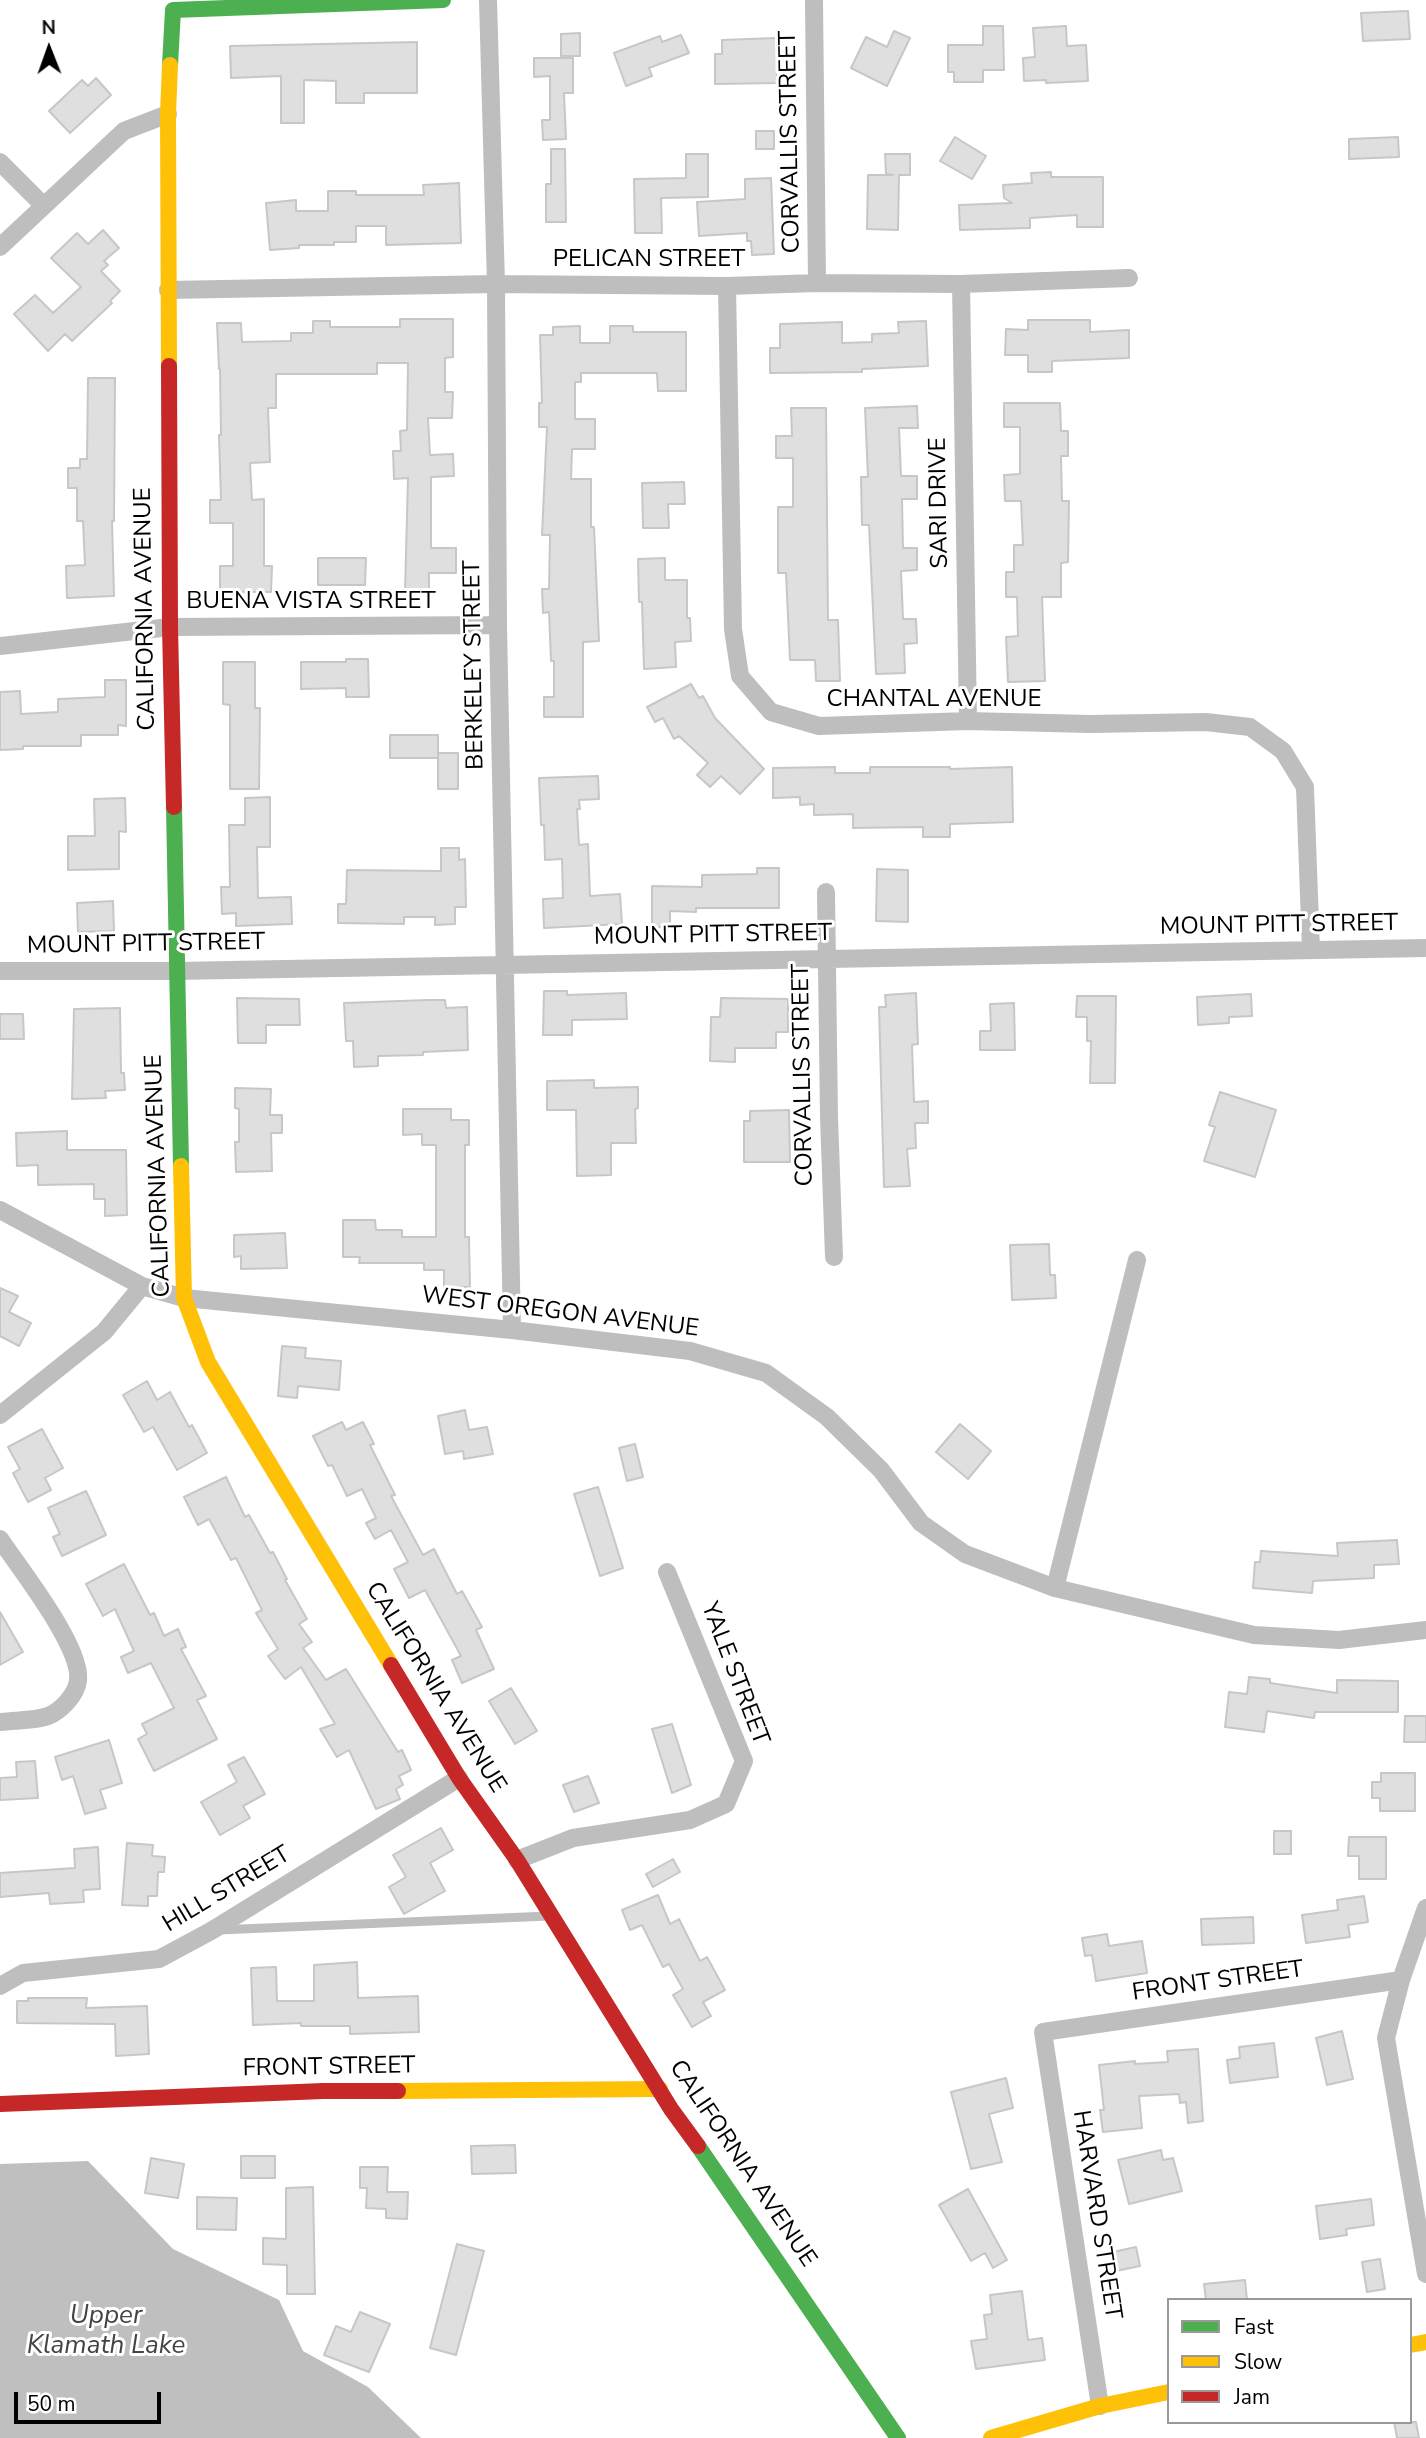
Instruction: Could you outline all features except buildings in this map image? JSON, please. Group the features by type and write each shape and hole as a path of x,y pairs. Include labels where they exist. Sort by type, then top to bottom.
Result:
{"street":[{"path":"173,5 443,0"},
{"name":"BERKELEY STREET","path":"488,0 496,284 498,625 512,1330"},
{"name":"CORVALLIS STREET","path":"814,0 817,283"},
{"name":"CALIFORNIA AVENUE","path":"173,5 168,114 170,627 184,1298 208,1362 459,1778 517,1860 671,2109 724,2182 898,2438"},
{"path":"0,247 124,131 168,114"},
{"path":"0,162 43,205"},
{"name":"PELICAN STREET","path":"169,290 496,284 961,284 1129,278"},
{"name":"SARI DRIVE","path":"961,284 968,721"},
{"name":"CHANTAL AVENUE","path":"727,286 733,629 740,676 771,712 819,726 968,721 1090,724 1206,722 1250,727 1283,751 1305,787 1311,950"},
{"name":"BUENA VISTA STREET","path":"0,646 170,627 498,625"},
{"name":"CORVALLIS STREET","path":"825,892 834,1257"},
{"name":"MOUNT PITT STREET","path":"0,971 177,971 1426,948"},
{"name":"WEST OREGON AVENUE","path":"0,1210 142,1286 184,1298 512,1330 690,1351 766,1373 827,1417 881,1470 921,1524 965,1554 1055,1588 1254,1635 1339,1640 1426,1630"},
{"path":"1055,1588 1136,1260"},
{"path":"0,1415 104,1332 142,1286"},
{"path":"0,1539 66,1637 74,1656 78,1680 68,1701 49,1716 0,1722"},
{"name":"YALE STREET","path":"517,1860 573,1838 690,1819 726,1804 744,1761 667,1572"},
{"name":"HILL STREET","path":"0,1986 23,1973 159,1959 211,1931 459,1778"},
{"path":"1426,1908 1401,1980 1386,2038 1426,2274"},
{"name":"FRONT STREET","path":"1043,2032 1401,1980"},
{"name":"HARVARD STREET","path":"1043,2032 1100,2406"},
{"name":"FRONT STREET","path":"0,2105 323,2091 660,2089"},
{"path":"991,2438 1100,2406 1167,2392"}],"lane":[{"path":"211,1931 550,1917 517,1860"}],"water":[{"name":"Upper Klamath Lake","path":"88,2161 173,2249 279,2300 303,2351 368,2387 421,2438 0,2438 0,2164"}],"traffic: fast":[{"path":"170,65 173,10 443,0"},
{"path":"174,807 181,1166"},
{"path":"698,2146 898,2438"}],"traffic: slow":[{"path":"169,366 170,65"},
{"path":"181,1166 184,1298 208,1362 391,1665"},
{"path":"398,2091 660,2089"},
{"path":"1412,2345 1426,2342"},
{"path":"991,2438 1100,2406 1167,2392"}],"traffic: jam":[{"path":"169,366 174,807"},
{"path":"391,1665 459,1778 517,1860 671,2109 698,2146"},
{"path":"0,2104 323,2091 398,2091"}]}
